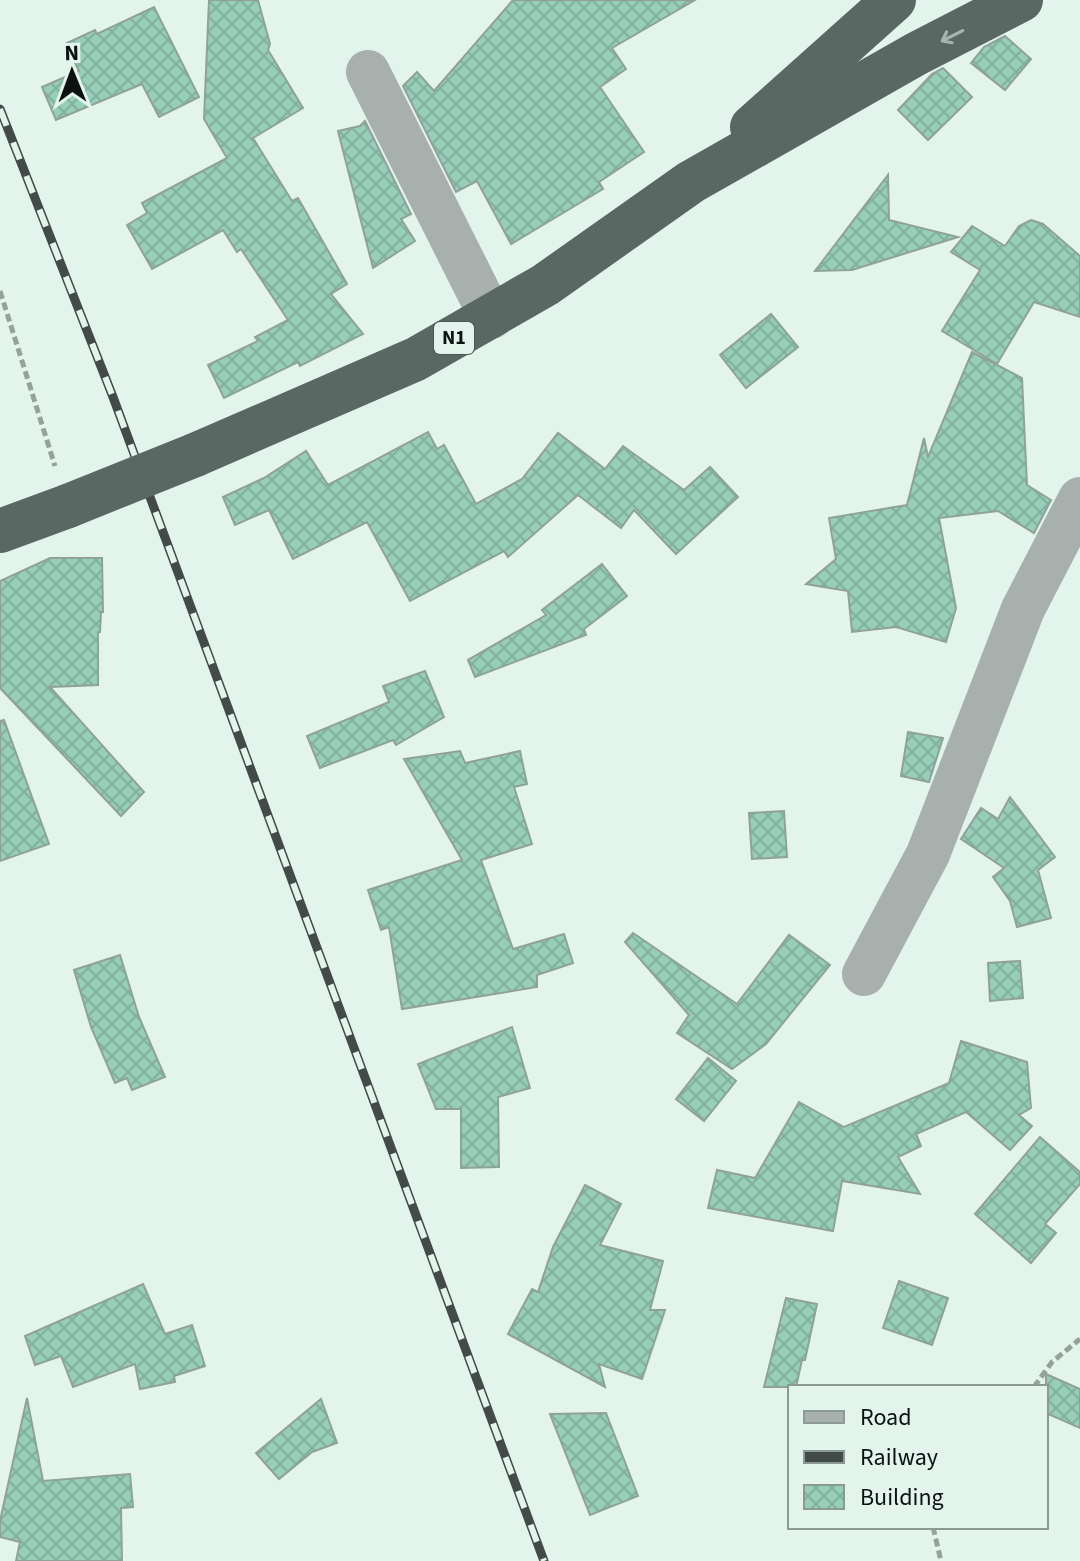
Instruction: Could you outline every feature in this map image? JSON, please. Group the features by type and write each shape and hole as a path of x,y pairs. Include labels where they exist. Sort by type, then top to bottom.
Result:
{"highway":[{"path":"691,182 844,12 851,0"},
{"name":"N1","path":"0,531 195,455 416,359 545,285 691,182 894,0"},
{"path":"691,182 916,54 1021,0"}],"street":[{"path":"368,72 491,317"},
{"path":"864,974 928,854 1023,609 1080,499"}],"path":[{"path":"0,291 68,506"},
{"path":"1035,1385 1052,1362 1080,1339"},
{"path":"933,1529 941,1561"}],"building":[{"path":"209,0 258,0 270,44 268,50 303,108 253,138 292,201 298,198 347,284 331,294 363,334 300,366 298,362 224,398 208,365 258,341 255,337 288,320 241,249 237,252 223,230 152,269 127,225 147,213 142,203 227,158 204,119"},
{"path":"513,0 695,0 612,48 626,69 600,87 644,152 599,182 603,189 511,244 477,181 456,192 403,86 417,72 434,91"},
{"path":"154,7 199,97 159,117 142,84 56,120 42,87 79,71 65,44 95,30 97,34"},
{"path":"1005,36 1031,59 1005,90 971,63 984,47"},
{"path":"943,68 972,97 928,140 898,110 932,74"},
{"path":"365,121 411,214 401,219 415,241 373,268 338,131 360,126"},
{"path":"888,175 889,220 958,237 852,270 815,271"},
{"path":"1031,220 1043,224 1080,256 1080,317 1034,302 997,364 942,331 980,270 951,252 972,226 1005,246 1019,226"},
{"path":"771,314 798,347 746,388 720,355"},
{"path":"972,352 1022,378 1027,485 1051,500 1034,533 998,511 939,518 956,608 946,642 896,627 852,632 848,591 806,584 836,559 829,518 907,505 924,438 928,457"},
{"path":"428,432 437,449 444,445 476,504 522,479 558,433 605,469 623,446 684,490 710,467 738,497 676,554 634,510 621,528 578,495 508,557 504,551 410,601 367,522 293,559 269,510 235,525 223,497 264,478 306,451 328,485"},
{"path":"50,558 102,558 103,612 98,632 98,685 50,687 144,792 121,816 0,688 0,581"},
{"path":"602,564 627,596 584,629 586,635 475,677 468,660 546,615 542,610"},
{"path":"425,671 444,717 396,745 393,740 320,768 307,736 389,702 383,686"},
{"path":"4,720 49,844 0,861 0,721"},
{"path":"908,732 943,738 929,782 901,776"},
{"path":"460,751 465,763 520,751 527,784 514,787 532,844 481,860 513,949 564,934 573,963 537,975 537,987 402,1009 389,927 381,930 368,890 462,860 404,759"},
{"path":"1010,797 1055,857 1038,870 1051,918 1017,927 1010,901 993,877 1004,868 961,839 981,808 998,819"},
{"path":"784,811 787,857 752,859 749,813"},
{"path":"633,933 737,1004 789,935 830,965 766,1044 732,1069 677,1033 689,1015 625,942"},
{"path":"120,955 139,1017 165,1077 132,1090 127,1078 115,1083 91,1027 74,970"},
{"path":"1020,961 1023,998 990,1001 988,963"},
{"path":"512,1027 530,1088 498,1097 499,1167 461,1168 461,1109 436,1109 418,1064"},
{"path":"961,1041 1027,1062 1031,1108 1019,1115 1032,1126 1010,1150 966,1112 916,1134 921,1146 898,1157 920,1194 842,1181 833,1231 708,1208 717,1170 755,1178 799,1102 844,1127 949,1083"},
{"path":"708,1058 736,1081 704,1121 676,1099"},
{"path":"1040,1137 1080,1172 1080,1184 1045,1224 1056,1233 1031,1263 975,1214"},
{"path":"585,1185 621,1204 600,1245 663,1261 650,1310 665,1310 642,1379 599,1364 605,1387 508,1334 532,1289 538,1292 553,1247"},
{"path":"899,1281 948,1298 932,1345 883,1328"},
{"path":"143,1284 165,1334 192,1325 205,1366 174,1376 175,1382 140,1389 135,1364 73,1387 61,1356 35,1365 25,1336"},
{"path":"786,1298 817,1304 796,1385 764,1387"},
{"path":"1046,1374 1080,1389 1080,1428 1048,1414"},
{"path":"27,1398 43,1481 130,1474 133,1507 121,1508 122,1561 16,1561 20,1542 0,1537 0,1521"},
{"path":"321,1399 337,1443 312,1452 279,1479 256,1453"},
{"path":"606,1413 638,1496 590,1515 550,1414"}],"railway":[{"path":"0,109 113,397 544,1561"}]}
